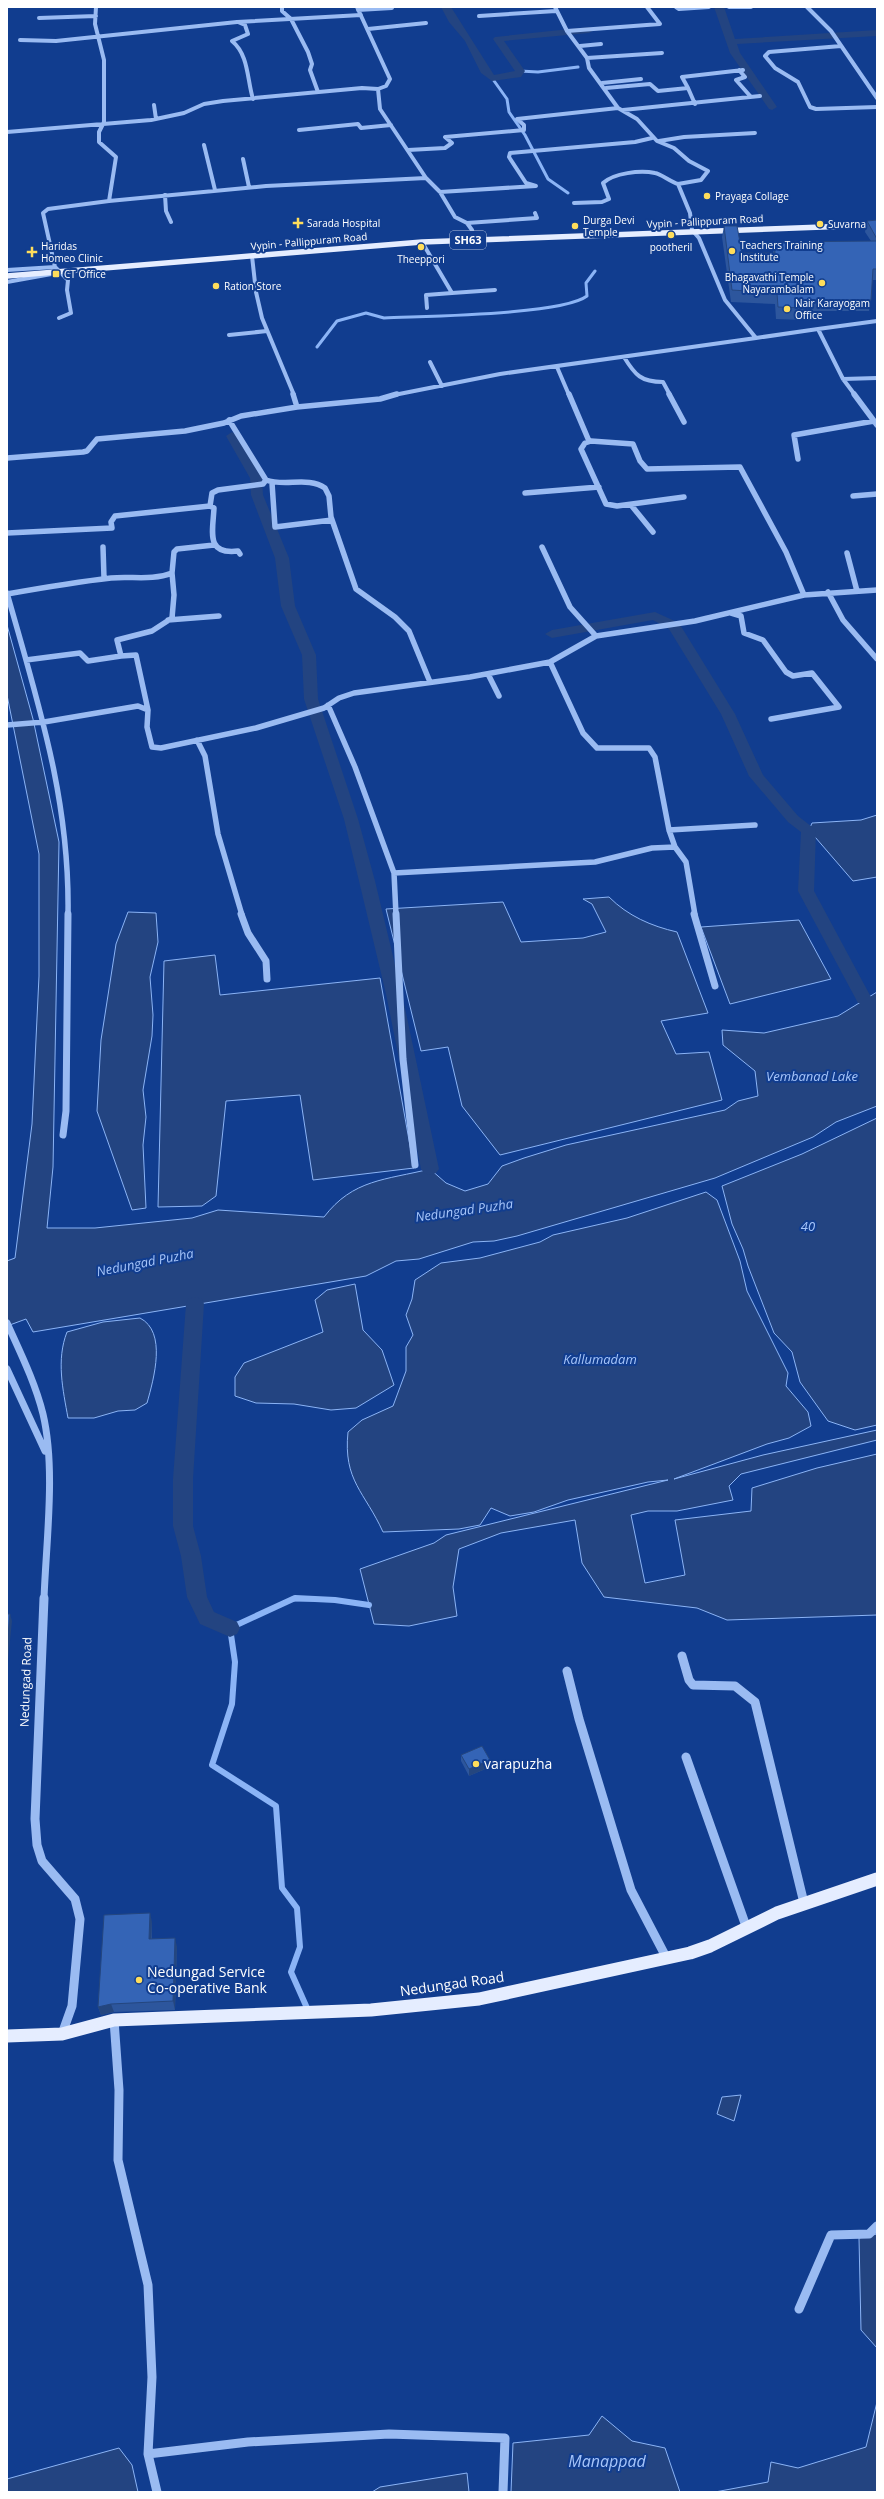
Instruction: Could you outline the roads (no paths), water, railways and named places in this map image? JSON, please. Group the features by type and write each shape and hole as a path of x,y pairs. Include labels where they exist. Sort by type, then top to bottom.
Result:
{"main road":[{"name":"Vypin - Pallippuram Road","path":"7,276 422,242 877,225"},
{"name":"Nedungad Road","path":"7,2036 62,2034 114,2020 371,2010 472,2000 710,1946 748,1929 777,1913 804,1902 877,1879"}],"street":[{"path":"96,7 98,37 104,60 104,122 99,132 100,142 116,157 109,201"},
{"path":"282,7 282,11 291,19 308,52 312,64 310,70 318,92"},
{"path":"567,31 660,24 647,7"},
{"path":"676,7 679,9 710,7"},
{"path":"729,7 751,7"},
{"path":"807,7 831,31 877,98"},
{"path":"7,132 41,131 104,122 156,119 184,113 204,104 362,88 378,89 386,86 390,79 358,9 392,8"},
{"path":"479,16 556,9 567,31 580,46 587,58 589,68 606,88 618,108"},
{"path":"20,40 56,41 237,22 361,15"},
{"path":"39,18 96,16"},
{"path":"237,22 245,25 248,34 232,41 238,45 245,58 247,80 253,99"},
{"path":"368,29 426,23"},
{"path":"580,46 601,44"},
{"path":"841,46 769,52 765,56 775,68 798,82 810,107 816,109 877,107"},
{"path":"587,58 662,53"},
{"path":"695,104 682,77 741,70 744,77 736,80 751,97"},
{"path":"602,83 641,79"},
{"path":"606,88 650,84 658,91 688,88"},
{"path":"378,89 380,110 426,178 440,192 455,217 467,223 472,230 474,239"},
{"path":"623,110 695,104 760,96"},
{"path":"154,105 156,119"},
{"path":"408,150 445,148 452,143 446,137 518,132 524,130 524,125 517,119 618,108 637,119 657,142 674,148 689,161 708,171 707,175 701,180 678,184 666,180 656,173 613,177 606,179 602,183 608,199 602,202 574,203"},
{"path":"299,130 358,124 361,128 391,125"},
{"path":"657,142 684,137 755,133"},
{"path":"440,192 536,186 526,183 510,157 510,153 652,138"},
{"path":"204,145 215,190"},
{"path":"243,159 248,187"},
{"path":"59,318 71,313 67,290 68,280 55,267 52,244 43,212 48,209 109,201 248,187 426,178"},
{"path":"678,184 690,213 694,233 705,252 725,300 756,338"},
{"path":"165,195 166,211 171,222"},
{"path":"467,223 537,218 535,213"},
{"path":"422,242 429,257 452,293"},
{"path":"252,256 254,285 267,331 293,390 297,407"},
{"path":"7,270 55,267"},
{"path":"7,282 59,272"},
{"path":"428,308 426,295 495,290"},
{"path":"7,458 79,454 86,451 97,439 185,431 241,416 297,407 374,400 500,374 877,321"},
{"path":"798,459 794,435 875,423 843,379 818,329"},
{"path":"229,335 267,331"},
{"path":"624,357 635,376 641,382 663,382 684,422"},
{"path":"430,362 442,386"},
{"path":"557,367 589,441"},
{"path":"843,379 877,378"},
{"path":"230,420 266,480 272,483 289,485 311,483 322,485 327,490 332,520 354,576 356,589 382,606 403,624 414,639 430,682"},
{"path":"684,497 631,505 617,506 606,504 581,449 584,444 589,441 622,441 633,444 640,461 647,469 740,467 786,552 804,595"},
{"path":"210,506 212,493 218,490 264,484 266,480"},
{"path":"272,483 275,527 332,520"},
{"path":"525,493 599,487"},
{"path":"852,496 877,494"},
{"path":"631,505 653,532"},
{"path":"7,533 79,528 112,528 111,522 115,516 210,506 214,508 214,545 219,552 225,554 238,551 240,554"},
{"path":"121,656 117,640 152,631 172,618 174,595 172,573 174,566 174,552 177,549 214,545"},
{"path":"542,547 557,584 580,624 596,636"},
{"path":"103,548 104,578"},
{"path":"847,553 857,591"},
{"path":"63,1135 66,1111 67,835 44,722 7,594 104,578 134,580 165,577 172,573"},
{"path":"26,660 80,653 88,661 136,655 148,710 147,727 152,747 161,748 256,728 326,707 338,698 354,694 488,674 550,662 596,636 674,624 730,613 804,595 828,592 877,590"},
{"path":"828,592 833,606 851,632 877,659"},
{"path":"730,613 741,616 744,632 763,640 786,672 793,676 812,673 839,707 771,719"},
{"path":"168,620 219,616"},
{"path":"550,662 583,733 597,748 649,748 655,757 669,830 675,847 686,862 696,924 715,986"},
{"path":"488,674 499,696"},
{"path":"8,725 44,722 138,706 148,710"},
{"path":"326,707 347,743 360,786 394,874 403,1059 415,1165"},
{"path":"198,740 205,756 218,834 232,887 248,933 266,961 266,979"},
{"path":"669,830 755,825"},
{"path":"394,874 595,862 652,848 675,847"},
{"name":"Nedungad Road","path":"7,1322 33,1382 43,1414 49,1459 35,1819 37,1845 42,1861 74,1899 80,1919 72,2006 62,2034"},
{"path":"7,1369 49,1459"},
{"path":"682,1656 689,1680 693,1684 735,1686 756,1702 804,1902"},
{"path":"567,1671 579,1719 631,1890 666,1957"},
{"path":"686,1757 748,1929"},
{"path":"114,2020 119,2090 118,2160 148,2285 152,2377 148,2454 157,2492"},
{"path":"799,2309 831,2235 869,2234 877,2226"},
{"path":"148,2454 248,2442 389,2434 505,2438 504,2492"}],"water":[{"name":"Vembanad Lake","path":"7,625 33,719 59,842 53,1167 47,1228 95,1228 192,1218 218,1210 324,1217 335,1204 359,1188 385,1179 430,1169 446,1183 465,1191 488,1184 502,1166 524,1158 566,1145 725,1110 738,1101 758,1096 755,1071 723,1045 722,1030 764,1033 838,1016 877,992 877,1106 836,1122 813,1137 715,1178 517,1236 494,1241 473,1242 419,1259 396,1261 366,1276 33,1332 26,1319 7,1326 7,1261 15,1258 32,1124 39,976 39,854 7,695"},
{"path":"877,815 877,877 853,881 809,830 812,823 861,820"},
{"path":"609,897 632,915 658,927 677,932 708,1013 661,1021 676,1054 709,1052 722,1100 500,1155 462,1106 448,1047 421,1051 386,909 503,902 521,942 583,938 606,932 592,904 583,899"},
{"path":"128,912 156,913 158,942 150,977 153,1015 152,1036 143,1090 146,1117 143,1145 146,1208 132,1210 97,1111 101,1040 116,944"},
{"path":"799,920 831,979 730,1004 701,927"},
{"path":"215,955 220,995 380,978 414,1168 313,1180 300,1095 226,1101 216,1196 202,1206 158,1207 164,961"},
{"name":"40","path":"877,1118 877,1425 855,1430 828,1421 800,1382 792,1352 774,1333 743,1249 732,1224 722,1186 802,1154"},
{"name":"Kallumadam","path":"706,1192 717,1200 740,1261 747,1291 788,1373 786,1386 808,1412 811,1426 789,1438 767,1444 674,1479 763,1455 877,1430 877,1440 741,1474 729,1486 733,1500 677,1511 648,1511 631,1515 645,1583 685,1575 675,1520 751,1511 752,1488 817,1468 877,1454 877,1615 727,1620 697,1608 604,1597 582,1563 575,1520 501,1533 459,1549 453,1587 457,1616 409,1626 374,1624 360,1569 434,1543 446,1535 668,1480 648,1482 568,1500 534,1512 510,1516 491,1508 480,1525 459,1529 383,1532 352,1475 347,1449 348,1432 362,1420 393,1406 406,1371 406,1347 413,1335 406,1315 412,1299 415,1280 441,1263 480,1258 540,1242 553,1235 627,1218"},
{"path":"355,1284 363,1330 382,1350 394,1385 356,1408 331,1410 294,1404 256,1403 235,1396 235,1377 244,1363 323,1332 315,1300 327,1290"},
{"path":"140,1318 148,1325 156,1344 155,1369 147,1403 135,1410 118,1411 94,1418 68,1418 61,1364 67,1332 103,1322"},
{"path":"741,2095 734,2121 717,2114 722,2097"},
{"path":"877,2234 877,2348 861,2330 859,2238"},
{"path":"877,2402 877,2492 715,2492 768,2482 771,2462 798,2468 866,2447"},
{"name":"Manappad","path":"602,2416 632,2441 665,2448 680,2492 511,2492 513,2443 589,2435"},
{"path":"119,2448 132,2465 138,2492 7,2492 7,2479"},
{"path":"467,2473 469,2492 372,2492 380,2487"}],"waterway":[{"path":"446,7 454,22 469,40 486,73 492,78 518,75 520,71 498,39 589,30"},
{"path":"719,7 731,42"},
{"path":"731,42 877,33"},
{"path":"731,42 735,53 772,107"},
{"path":"520,71 538,72 578,67"},
{"path":"492,78 507,99 509,112 525,135 548,179 568,193"},
{"path":"317,347 337,321 366,313 384,318 459,315 522,311 573,302 587,296 586,283 595,271"},
{"path":"232,436 256,478 257,495 282,558 288,606 309,655 311,699 351,819 367,881 394,994 430,1169"},
{"path":"552,634 655,616 674,626 728,714 756,776 793,819 809,830 806,891 864,999"},
{"path":"195,1304 183,1479 183,1526 191,1556 197,1597 207,1618 230,1628"},
{"path":"307,2008 291,1972 300,1947 297,1908 282,1888 276,1806 212,1765 232,1704 235,1662 230,1628 295,1598 335,1600 369,1605"},
{"path":"293,1599 313,1599"}],"place":[{"name":"Prayaga Collage","path":"707,196"},
{"name":"Sarada Hospital","path":"298,223"},
{"name":"Suvarna","path":"820,224"},
{"name":"Durga Devi Temple","path":"575,226"},
{"name":"pootheril","path":"671,235"},
{"name":"Theeppori","path":"421,247"},
{"name":"Teachers Training Institute","path":"732,251"},
{"name":"Haridas Homeo Clinic","path":"32,252"},
{"name":"CT Office","path":"56,274"},
{"name":"Bhagavathi Temple Nayarambalam","path":"822,283"},
{"name":"Ration Store","path":"216,286"},
{"name":"Nair Karayogam Office","path":"787,309"},
{"name":"varapuzha","path":"476,1764"},
{"name":"Nedungad Service Co-operative Bank","path":"139,1980"}],"water label":[{"name":"Nedungad Puzha","path":"464,1210"},
{"name":"Nedungad Puzha","path":"145,1262"}]}
